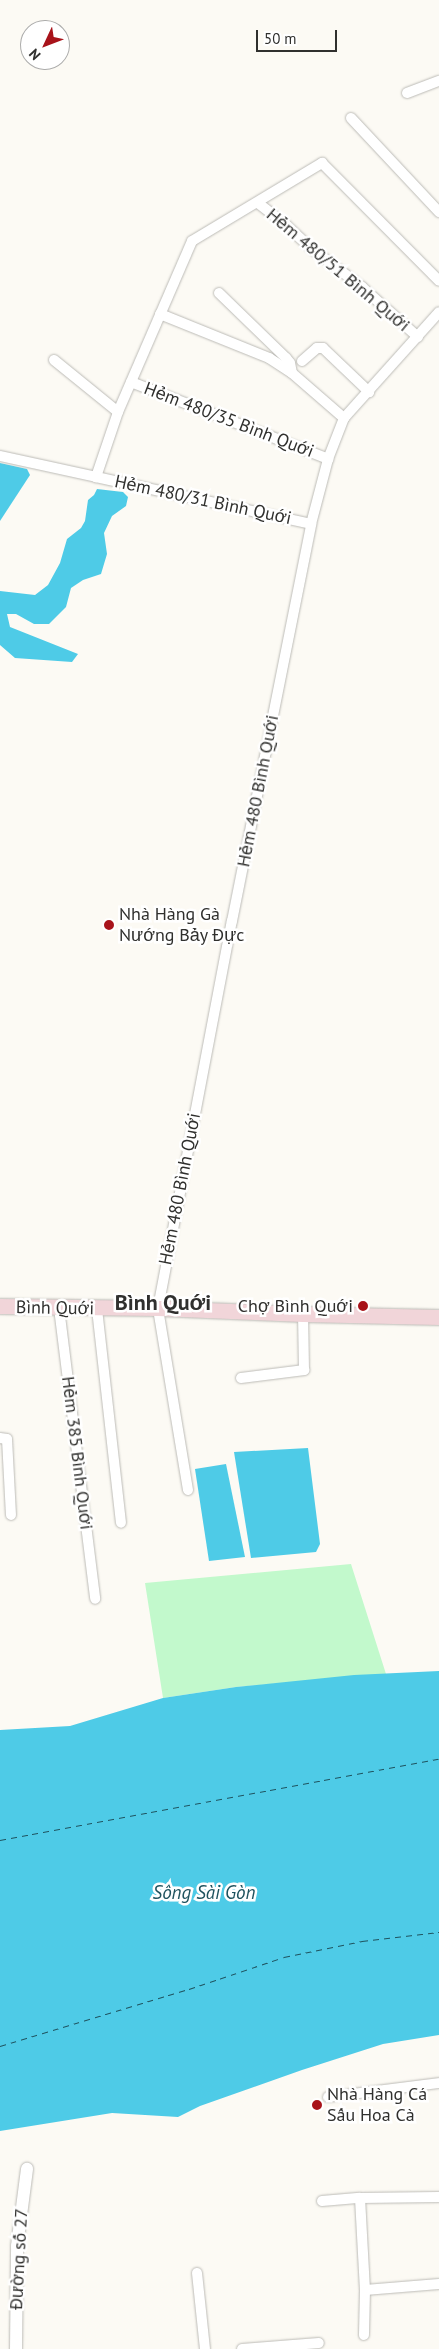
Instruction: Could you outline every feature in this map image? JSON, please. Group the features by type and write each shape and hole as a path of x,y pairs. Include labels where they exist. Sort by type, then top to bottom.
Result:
{"main road":[{"name":"Bình Quới","path":"0,1306 97,1309 158,1308 439,1317"}],"street":[{"path":"407,93 439,81"},
{"path":"351,118 439,212"},
{"path":"258,203 322,163 439,281"},
{"name":"Hẻm 480/31 Bình Quới","path":"258,203 192,241 130,382 96,477 311,524"},
{"name":"Hẻm 480/51 Bình Quới","path":"258,203 312,249 362,287 418,337"},
{"path":"219,293 286,358 290,363 292,373"},
{"path":"160,314 269,358 292,373 344,418"},
{"name":"Hẻm 480 Bình Quới","path":"158,1308 232,920 311,524 328,459 344,418 418,337 437,319"},
{"path":"302,361 317,348 323,348 369,392"},
{"path":"54,360 118,412"},
{"name":"Hẻm 480/35 Bình Quới","path":"130,382 328,459"},
{"path":"0,456 96,477"},
{"name":"Hẻm 385 Bình Quới","path":"59,1308 95,1599"},
{"path":"158,1308 188,1490"},
{"path":"97,1309 121,1523"},
{"path":"241,1378 304,1370 303,1314"},
{"path":"0,1438 7,1439 11,1515"},
{"path":"328,2097 439,2082"},
{"name":"Đường số 27","path":"16,2349 17,2246 27,2169"},
{"path":"322,2201 360,2198 439,2197"},
{"path":"360,2198 364,2335"},
{"path":"197,2272 205,2349"},
{"path":"364,2290 439,2284"},
{"path":"242,2349 319,2343"}],"green space":[{"path":"351,1564 386,1674 236,1687 163,1698 145,1583"}],"water":[{"path":"0,463 27,469 30,475 0,521"},
{"path":"97,489 123,492 128,497 126,506 112,516 104,533 107,554 101,574 83,580 71,588 66,607 49,624 34,624 16,614 7,614 10,627 78,654 72,662 15,658 0,645 0,591 35,595 48,585 60,563 67,539 81,528 85,521 88,500"},
{"path":"308,1448 320,1544 316,1552 251,1558 234,1452"},
{"path":"226,1464 245,1557 209,1561 195,1469"},
{"name":"Sông Sài Gòn","path":"439,1671 439,2035 383,2044 200,2106 178,2117 112,2113 0,2131 0,1730 70,1726 163,1698 236,1687 354,1675"}],"ferry route":[{"path":"0,1840 439,1759"},
{"path":"0,2046 189,1989 284,1957 362,1941 439,1932"}],"place":[{"name":"Nhà Hàng Gà Nướng Bảy Đực","path":"109,925"},
{"name":"Chợ Bình Quới","path":"363,1306"},
{"name":"Nhà Hàng Cá Sấu Hoa Cà","path":"317,2105"}],"district":[{"name":"Bình Quới","path":"163,1303"}]}
